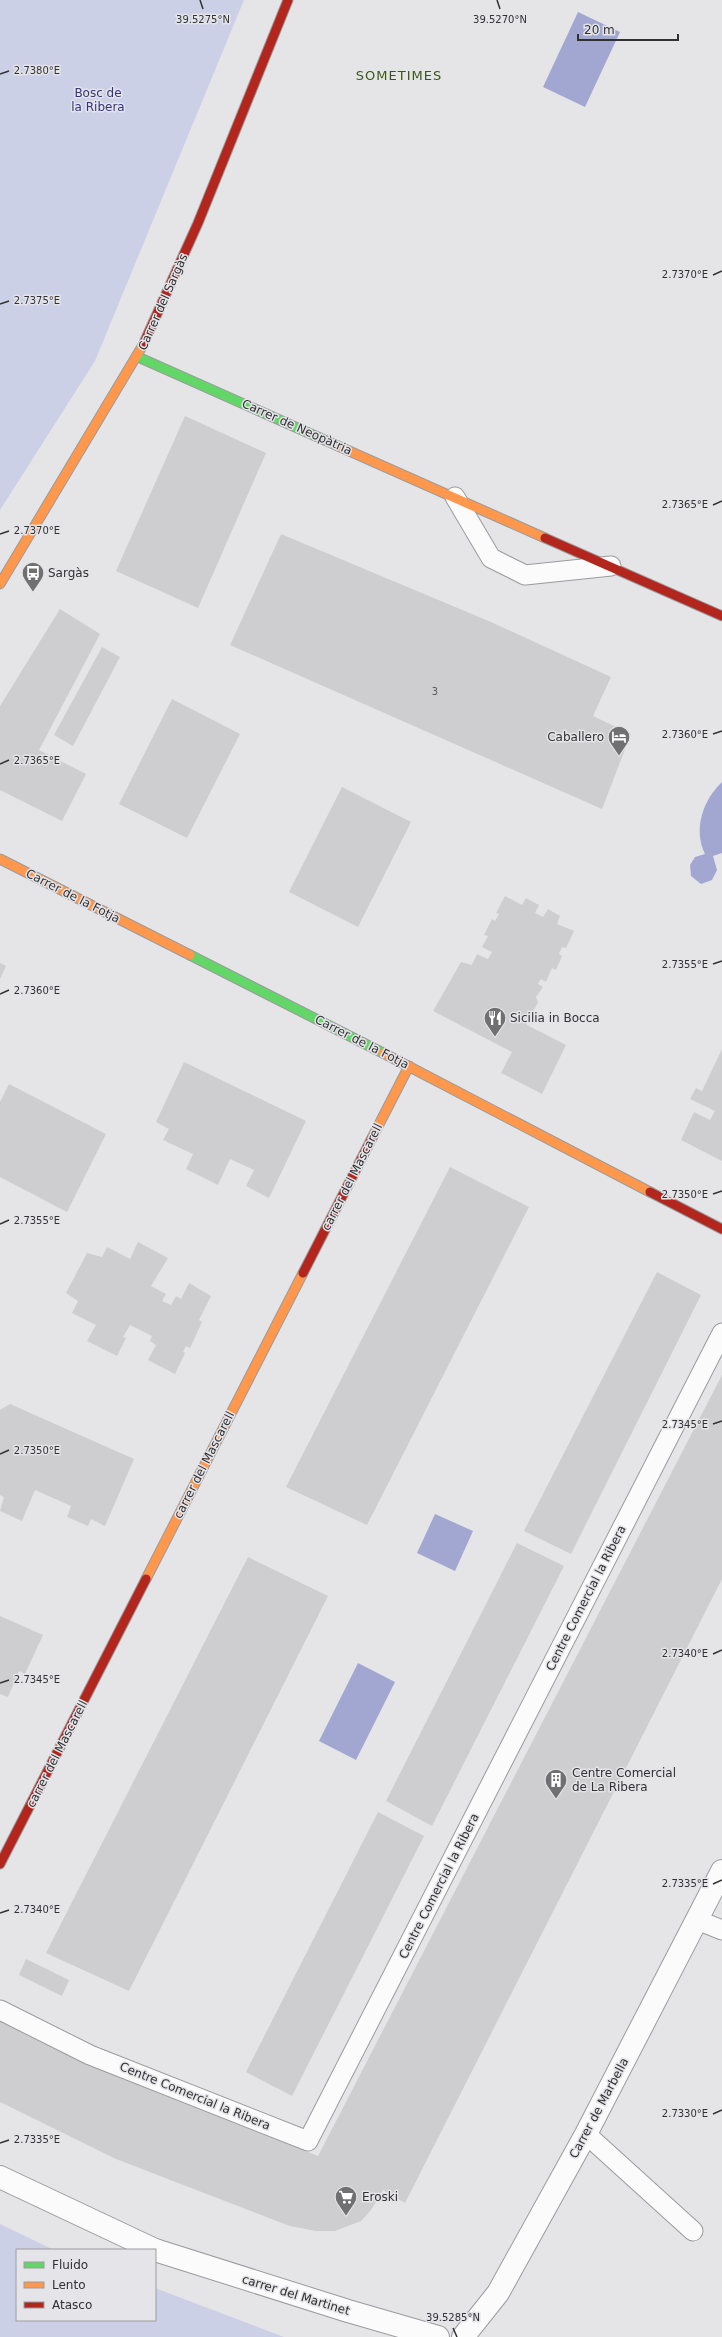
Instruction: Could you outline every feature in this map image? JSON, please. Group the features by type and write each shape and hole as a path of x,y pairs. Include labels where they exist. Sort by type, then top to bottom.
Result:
{"street":[{"name":"Carrer del Sargàs","path":"0,584 138,357 198,223 288,0"},
{"name":"Carrer de Neopàtria","path":"138,357 722,616"},
{"name":"Carrer de la Fotja","path":"0,859 409,1066 722,1229"},
{"name":"carrer del Mascarell","path":"0,1864 409,1066"},
{"name":"Carrer de Marbella","path":"463,2337 498,2293 586,2134 722,1871"},
{"name":"carrer del Martinet","path":"0,2177 153,2249"},
{"name":"carrer del Martinet","path":"156,2250 348,2311 438,2337"}],"lane":[{"path":"455,497 491,558 525,575 611,566"},
{"name":"Centre Comercial la Ribera","path":"0,2010 90,2055 308,2141 722,1333"},
{"path":"697,1920 722,1930"},
{"path":"586,2134 693,2231"}],"green space":[{"name":"Bosc de la Ribera","path":"0,0 244,0 95,361 0,510"},
{"path":"0,2224 52,2249 16,2249 16,2321 156,2321 156,2288 284,2337 0,2337"}],"water":[{"path":"578,12 620,32 585,107 543,87"},
{"path":"722,782 722,853 713,856 717,870 712,880 701,884 691,876 690,865 695,857 705,854 700,835 702,815 710,797"},
{"path":"435,1514 473,1531 455,1571 417,1553"},
{"path":"358,1663 395,1682 356,1760 319,1741"}],"building":[{"path":"185,416 266,453 198,608 116,571"},
{"path":"281,534 491,622 611,677 593,716 631,734 602,809 230,645"},
{"path":"60,609 100,634 39,750 86,774 62,821 0,790 0,706"},
{"path":"102,647 120,657 73,746 54,735"},
{"path":"172,699 240,734 187,838 119,804"},
{"path":"342,787 411,822 358,927 289,892"},
{"path":"505,896 522,905 526,898 539,905 535,913 543,917 548,909 560,916 557,924 574,931 566,948 562,947 559,954 562,956 556,970 552,968 546,982 541,979 538,984 543,987 536,997 538,1002 533,1012 528,1013 525,1020 527,1025 566,1045 542,1094 501,1073 512,1052 433,1011 461,962 472,965 477,954 488,959 492,952 482,947 488,936 484,935 492,919 495,921 499,914 496,913"},
{"path":"0,963 6,966 0,979"},
{"path":"722,1049 722,1161 681,1140 694,1112 710,1120 715,1111 690,1099 696,1088 702,1091"},
{"path":"184,1062 306,1121 269,1198 246,1186 254,1170 230,1159 218,1185 186,1169 193,1154 163,1140 169,1129 156,1122"},
{"path":"9,1084 106,1134 67,1212 0,1177 0,1102"},
{"path":"450,1167 529,1207 367,1525 286,1487"},
{"path":"138,1242 168,1258 151,1286 166,1294 162,1301 171,1305 176,1296 181,1299 189,1283 211,1296 199,1320 202,1322 190,1348 186,1346 183,1352 185,1353 175,1374 148,1360 156,1345 150,1341 152,1336 130,1325 123,1337 126,1338 117,1356 87,1341 96,1325 72,1313 78,1301 66,1293 87,1253 102,1257 107,1247 130,1259"},
{"path":"657,1272 701,1295 571,1554 524,1531"},
{"name":"Centre Comercial de La Ribera","path":"722,1375 722,1579 405,2203 383,2190 371,2210 361,2221 335,2231 316,2231 290,2226 116,2159 0,2102 0,2020 90,2065 318,2156"},
{"path":"10,1404 134,1459 105,1526 91,1519 88,1526 67,1517 71,1506 35,1490 22,1521 0,1511 4,1497 0,1495 0,1410"},
{"path":"517,1543 564,1566 432,1826 386,1801"},
{"path":"248,1557 328,1596 129,1991 46,1953"},
{"path":"0,1616 43,1635 25,1674 19,1671 8,1697 0,1694"},
{"path":"378,1812 424,1836 292,2096 246,2072"},
{"path":"26,1959 69,1980 62,1996 19,1975"}],"traffic: fast":[{"path":"138,357 338,446"},
{"path":"190,955 383,1053"}],"traffic: slow":[{"path":"0,584 143,345"},
{"path":"338,446 545,538"},
{"path":"0,859 190,955"},
{"path":"383,1053 650,1192"},
{"path":"372,1138 409,1066"},
{"path":"146,1579 303,1273"}],"traffic: jam":[{"path":"143,345 198,223 288,0"},
{"path":"545,538 722,616"},
{"path":"303,1273 372,1138"},
{"path":"650,1192 722,1229"},
{"path":"0,1864 146,1579"}],"place":[{"name":"Sargàs","path":"33,592"},
{"name":"Caballero","path":"619,756"},
{"name":"Sicilia in Bocca","path":"495,1038"},
{"name":"Centre Comercial de La Ribera","path":"556,1800"},
{"name":"Eroski","path":"346,2216"}],"district":[{"name":"SOMETIMES","path":"399,75"}]}
